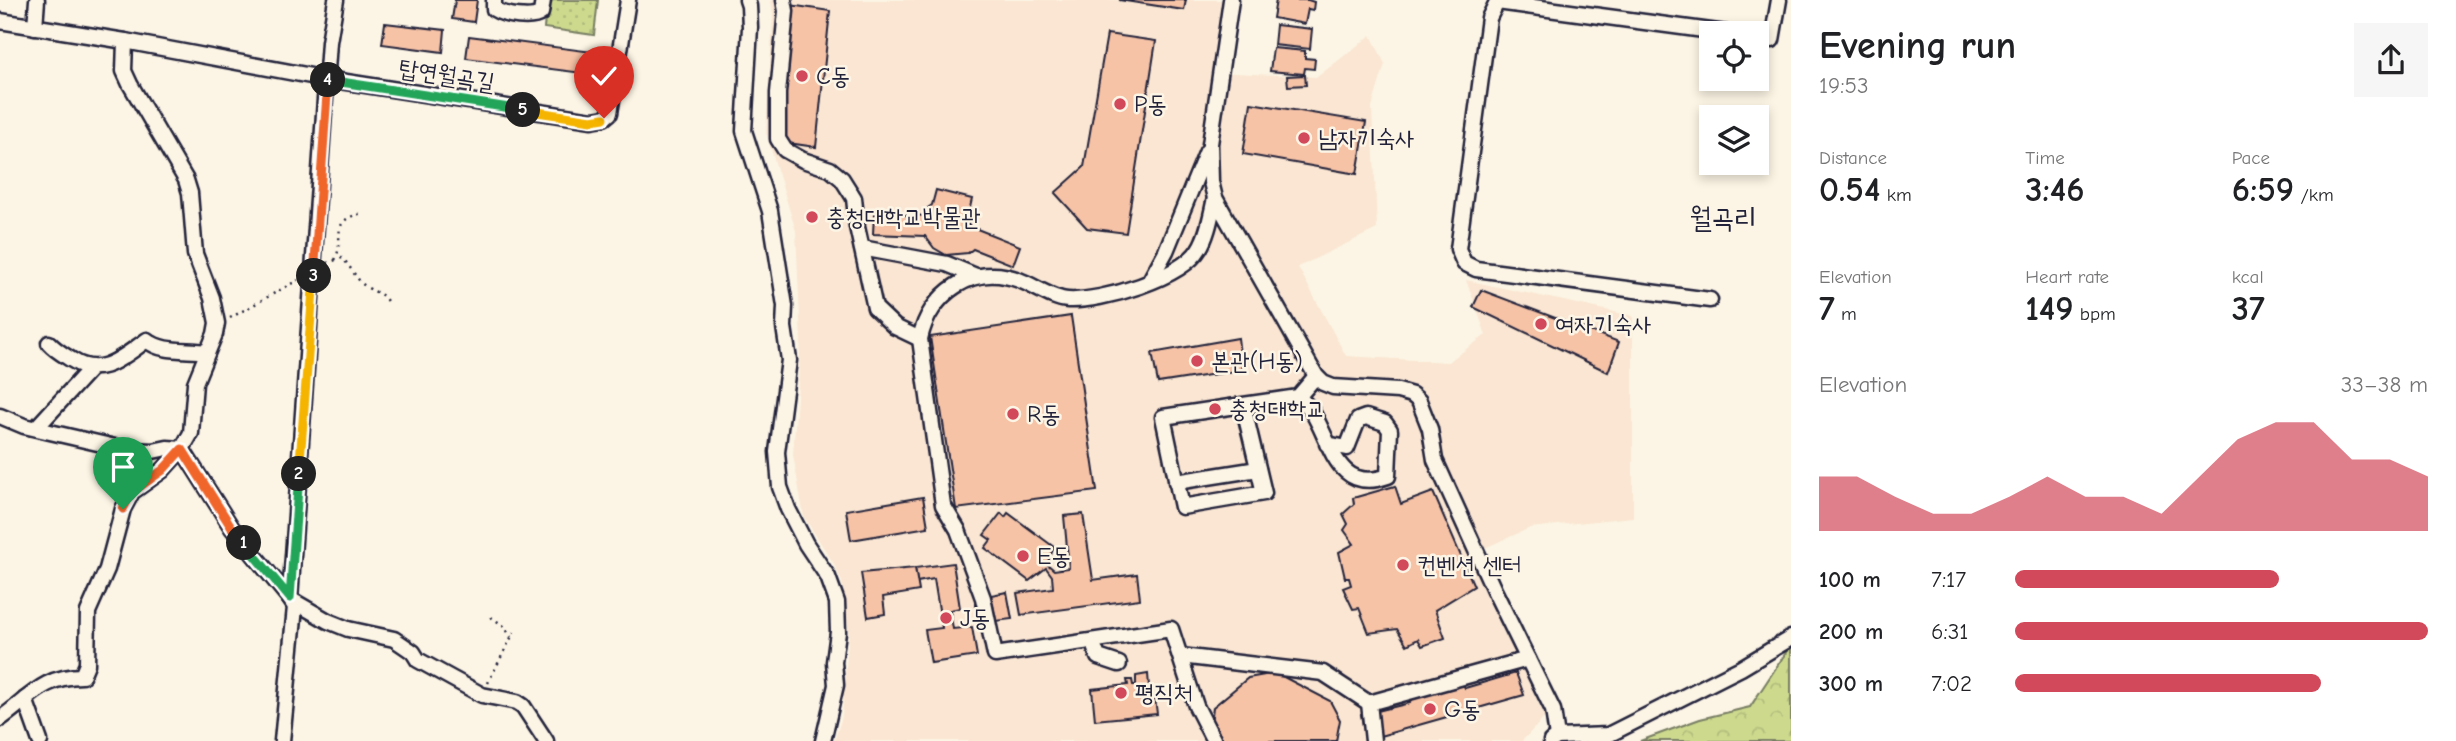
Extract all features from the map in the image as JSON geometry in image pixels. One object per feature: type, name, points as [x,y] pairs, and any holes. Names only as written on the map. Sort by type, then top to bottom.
[{"type":"street","points":[[36,27],[37,0]]},
{"type":"street","points":[[290,598],[329,42],[336,0]]},
{"type":"street","points":[[494,0],[494,9],[500,13],[535,17],[541,13],[543,0]]},
{"type":"street","name":"탑연월곡길","points":[[0,21],[125,41],[327,79],[592,120],[604,118],[610,113],[628,0]]},
{"type":"street","points":[[747,0],[750,27],[744,131],[770,211],[785,306],[784,327],[789,360],[777,452],[780,488],[806,544],[828,577],[837,602],[838,632],[834,662],[836,685],[823,741]]},
{"type":"street","points":[[784,0],[786,11],[778,93],[778,139],[785,150],[803,160],[830,169],[842,179],[854,198],[875,308],[895,327],[920,339]]},
{"type":"street","points":[[1231,0],[1210,144],[1211,182],[1215,198],[1315,376],[1333,387],[1398,391],[1412,395],[1419,401],[1430,429],[1435,460],[1553,710],[1554,739],[1608,735],[1741,668],[1791,638]]},
{"type":"street","points":[[1769,39],[1772,40],[1779,0]]},
{"type":"street","points":[[1699,29],[1498,1],[1489,18],[1458,249],[1464,263],[1476,269],[1710,300]]},
{"type":"street","points":[[0,719],[37,688],[52,680],[82,676],[87,664],[88,612],[107,569],[127,500],[132,492],[163,470],[182,449],[191,433],[195,383],[217,323],[208,285],[195,254],[186,180],[124,71],[125,41]]},
{"type":"street","points":[[1148,284],[1164,255],[1210,144]]},
{"type":"street","points":[[1214,741],[1196,706],[1171,629],[995,655],[983,598],[958,530],[943,505],[920,339],[923,323],[942,296],[960,282],[976,276],[988,274],[1016,278],[1068,300],[1129,291],[1148,284],[1190,261],[1199,250],[1215,198]]},
{"type":"street","points":[[862,248],[947,264],[976,276]]},
{"type":"street","points":[[1164,255],[1168,264],[1177,268]]},
{"type":"street","points":[[50,343],[84,368],[110,364],[147,340],[161,348],[205,352]]},
{"type":"street","points":[[36,428],[91,368]]},
{"type":"street","points":[[1243,405],[1264,494],[1182,508],[1163,417],[1243,405],[1298,397],[1315,376]]},
{"type":"street","points":[[1298,397],[1312,411],[1327,444],[1335,461],[1346,472],[1374,481],[1388,476],[1390,430],[1385,422],[1366,417],[1358,420],[1347,448],[1327,444]]},
{"type":"street","points":[[0,416],[15,424],[128,450],[182,449]]},
{"type":"street","points":[[182,449],[232,528],[295,607],[282,741]]},
{"type":"street","points":[[1177,482],[1258,469]]},
{"type":"street","points":[[290,598],[328,621],[348,629],[394,639],[418,660],[482,695],[517,702],[523,706],[546,741]]},
{"type":"street","points":[[1092,641],[1098,657],[1119,664]]},
{"type":"street","points":[[1181,656],[1323,673],[1369,703],[1528,659]]},
{"type":"street","points":[[25,699],[40,741]]},
{"type":"street","points":[[1369,703],[1373,741]]},
{"type":"path","points":[[335,260],[341,223],[363,213]]},
{"type":"path","points":[[491,617],[504,626],[510,637]]},
{"type":"path","points":[[482,695],[514,632]]},
{"type":"shaded area","name":"충청대학교","points":[[771,0],[1223,0],[1214,72],[1317,77],[1371,35],[1385,64],[1372,107],[1377,229],[1298,267],[1346,356],[1448,362],[1486,335],[1466,280],[1633,316],[1633,517],[1530,528],[1471,554],[1545,717],[1522,741],[834,741],[842,717],[849,632],[842,582],[834,564],[804,517],[793,455],[801,341],[796,231],[766,133],[773,14]]},
{"type":"green space","points":[[547,0],[598,0],[594,35],[544,28]]},
{"type":"green space","points":[[1791,645],[1791,741],[1640,741],[1700,719],[1750,707]]},
{"type":"building","points":[[455,0],[477,0],[474,22],[452,19]]},
{"type":"building","points":[[1119,0],[1186,0],[1184,10]]},
{"type":"building","points":[[1276,0],[1308,0],[1314,2],[1313,10],[1308,9],[1305,24],[1273,18]]},
{"type":"building","name":"C동","points":[[790,5],[830,11],[816,147],[774,141]]},
{"type":"building","points":[[385,23],[445,30],[443,52],[382,44]]},
{"type":"building","points":[[1276,25],[1312,29],[1310,49],[1274,45]]},
{"type":"building","name":"P동","points":[[1107,34],[1156,41],[1126,233],[1087,228],[1055,193],[1084,167]]},
{"type":"building","points":[[469,36],[593,52],[590,74],[466,58]]},
{"type":"building","points":[[1273,48],[1305,51],[1305,58],[1315,59],[1314,69],[1305,68],[1304,74],[1270,71]]},
{"type":"building","points":[[1305,75],[1306,85],[1288,86],[1287,76]]},
{"type":"building","name":"남자기숙사","points":[[1251,103],[1366,122],[1357,174],[1243,154]]},
{"type":"building","points":[[936,190],[972,199],[970,221],[967,225],[1020,246],[1013,265],[973,249],[968,253],[946,255],[934,248],[925,236],[873,234],[874,214],[930,216],[925,210],[932,205]]},
{"type":"building","name":"여자기숙사","points":[[1481,290],[1619,342],[1608,372],[1473,307]]},
{"type":"building","name":"R동","points":[[1071,316],[1097,491],[956,509],[930,337]]},
{"type":"building","name":"본관(H동)","points":[[1238,338],[1242,370],[1158,383],[1152,353]]},
{"type":"building","name":"컨벤션 센터","points":[[1395,486],[1401,504],[1433,492],[1474,586],[1435,610],[1445,638],[1422,646],[1418,639],[1407,645],[1397,629],[1369,633],[1359,608],[1353,609],[1343,588],[1351,585],[1349,578],[1345,578],[1339,552],[1354,544],[1344,530],[1348,524],[1343,514],[1354,504],[1353,498]]},
{"type":"building","points":[[923,497],[928,527],[851,540],[846,510]]},
{"type":"building","name":"E동","points":[[1001,513],[1005,517],[1008,513],[1054,547],[1047,564],[1054,570],[1069,568],[1064,516],[1083,514],[1093,580],[1137,574],[1140,599],[1021,615],[1017,593],[1053,588],[1052,576],[1046,568],[1029,581],[985,548],[991,540],[984,535]]},
{"type":"building","name":"J동","points":[[953,563],[960,608],[950,610],[953,629],[972,627],[977,656],[931,663],[925,630],[942,628],[934,579],[917,582],[915,568]]},
{"type":"building","points":[[915,568],[919,591],[883,597],[885,614],[868,617],[861,573]]},
{"type":"building","points":[[1007,592],[1012,619],[996,621],[991,595]]},
{"type":"building","points":[[1276,673],[1330,701],[1340,720],[1336,741],[1215,741],[1210,733],[1213,707],[1248,678]]},
{"type":"building","name":"G동","points":[[1516,673],[1524,695],[1366,740],[1361,715],[1410,703],[1409,697],[1462,682],[1465,688]]},
{"type":"building","name":"평직처","points":[[1148,674],[1150,699],[1155,698],[1157,714],[1095,720],[1092,689],[1128,685],[1127,680],[1132,680],[1133,685],[1136,685],[1136,676]]},
{"type":"place","name":"C동","points":[[802,76]]},
{"type":"place","name":"P동","points":[[1120,104]]},
{"type":"place","name":"남자기숙사","points":[[1304,138]]},
{"type":"place","name":"충청대학교박물관","points":[[812,217]]},
{"type":"place","name":"여자기숙사","points":[[1541,324]]},
{"type":"place","name":"본관(H동)","points":[[1197,361]]},
{"type":"place","name":"충청대학교","points":[[1215,409]]},
{"type":"place","name":"R동","points":[[1013,414]]},
{"type":"place","name":"E동","points":[[1023,556]]},
{"type":"place","name":"컨벤션 센터","points":[[1403,565]]},
{"type":"place","name":"J동","points":[[946,618]]},
{"type":"place","name":"평직처","points":[[1121,693]]},
{"type":"place","name":"G동","points":[[1430,709]]},
{"type":"district","name":"월곡리","points":[[1723,218]]},
{"type":"route","points":[[123,509],[132,492],[163,470],[182,449],[232,528],[290,598],[327,79],[592,120],[604,118]]}]
